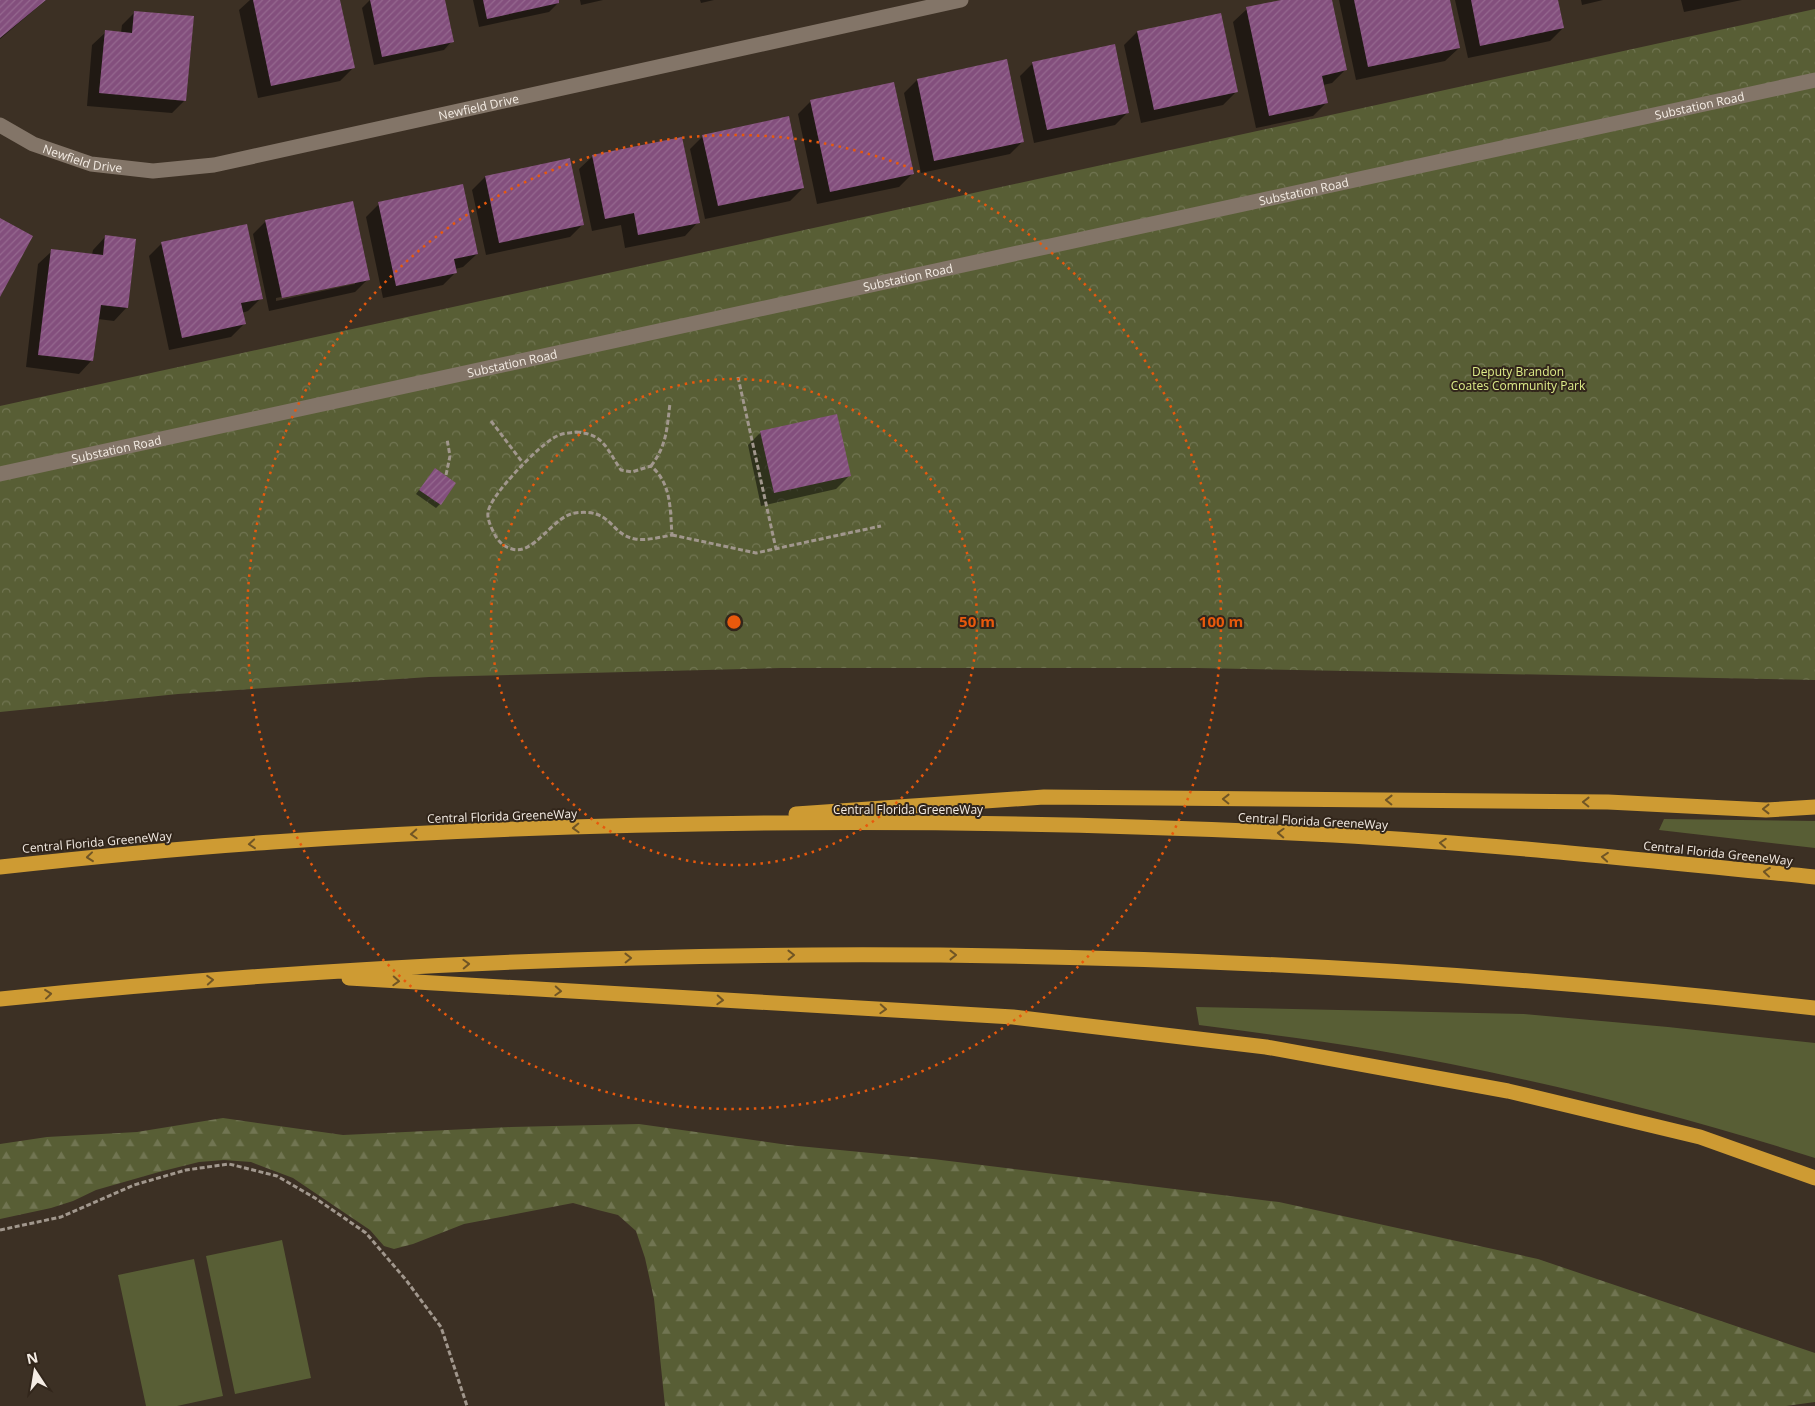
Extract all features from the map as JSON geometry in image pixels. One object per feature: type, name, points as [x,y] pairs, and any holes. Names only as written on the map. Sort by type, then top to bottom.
[{"type":"highway","points":[[625,826],[1044,797],[1608,802],[1766,810],[1815,807]]},
{"type":"highway","name":"Central Florida GreeneWay","points":[[0,867],[273,842],[449,832],[801,823],[983,824],[1336,836],[1510,848],[1815,877]]},
{"type":"highway","points":[[0,999],[278,974],[451,964],[802,955],[981,956],[1154,960],[1366,970],[1672,992],[1815,1008]]},
{"type":"highway","points":[[278,974],[1013,1017],[1266,1047],[1508,1091],[1700,1137],[1815,1178]]},
{"type":"street","name":"Newfield Drive","points":[[0,125],[33,144],[91,164],[153,171],[214,165],[894,7],[962,0]]},
{"type":"street","name":"Substation Road","points":[[0,474],[1815,80]]},
{"type":"path","points":[[738,377],[776,548]]},
{"type":"path","points":[[670,403],[667,432],[661,453],[651,466],[632,472],[620,470],[602,441],[591,433],[576,432],[558,436],[541,446],[523,463],[490,502],[487,514],[492,530],[499,542],[512,549],[522,549],[535,542],[558,520],[572,513],[587,512],[604,516],[624,536],[636,540],[672,535],[756,553],[881,526]]},
{"type":"path","points":[[491,420],[523,463]]},
{"type":"path","points":[[446,475],[450,456],[447,439]]},
{"type":"path","points":[[651,466],[659,472],[668,489],[672,535]]},
{"type":"path","points":[[0,1230],[61,1217],[134,1185],[186,1170],[228,1164],[277,1176],[315,1198],[366,1232],[406,1280],[441,1327],[467,1406]]},
{"type":"green space","name":"Deputy Brandon Coates Community Park","points":[[1815,9],[1815,680],[1197,668],[781,668],[429,677],[178,694],[0,712],[0,406]]},
{"type":"green space","points":[[1664,819],[1815,821],[1815,848],[1659,830]]},
{"type":"green space","points":[[1196,1007],[1524,1014],[1815,1043],[1815,1158],[1652,1110],[1542,1083],[1353,1046],[1199,1025]]},
{"type":"green space","points":[[223,1118],[343,1135],[511,1127],[639,1124],[788,1145],[933,1159],[1279,1202],[1538,1259],[1815,1353],[1815,1402],[1786,1406],[665,1406],[654,1299],[645,1258],[636,1231],[618,1215],[573,1203],[464,1224],[413,1244],[394,1249],[384,1246],[370,1230],[293,1178],[251,1162],[224,1160],[199,1162],[159,1172],[96,1190],[73,1201],[51,1208],[0,1219],[0,1144],[47,1137],[137,1132]]},
{"type":"green space","points":[[282,1240],[311,1378],[235,1394],[206,1256]]},
{"type":"green space","points":[[194,1259],[223,1396],[177,1406],[146,1406],[118,1275]]},
{"type":"building","points":[[0,0],[46,0],[0,38]]},
{"type":"building","points":[[253,0],[340,0],[355,68],[271,86]]},
{"type":"building","points":[[370,0],[445,0],[454,42],[382,57]]},
{"type":"building","points":[[483,0],[559,0],[559,3],[487,19]]},
{"type":"building","points":[[1281,0],[1332,0],[1347,70],[1322,76],[1328,103],[1269,116],[1246,7]]},
{"type":"building","points":[[1354,0],[1450,0],[1460,48],[1368,67]]},
{"type":"building","points":[[1471,0],[1558,0],[1564,28],[1480,46]]},
{"type":"building","points":[[134,11],[194,16],[186,101],[99,93],[105,30],[132,33]]},
{"type":"building","points":[[1221,13],[1238,92],[1154,110],[1137,31]]},
{"type":"building","points":[[1115,44],[1129,113],[1047,130],[1032,62]]},
{"type":"building","points":[[1007,59],[1024,142],[934,161],[917,79]]},
{"type":"building","points":[[894,82],[914,174],[830,192],[810,100]]},
{"type":"building","points":[[789,116],[804,188],[718,206],[702,135]]},
{"type":"building","points":[[682,137],[700,223],[638,235],[634,213],[605,219],[592,155]]},
{"type":"building","points":[[570,158],[584,225],[499,243],[485,176]]},
{"type":"building","points":[[463,184],[478,254],[454,259],[457,273],[396,286],[378,202]]},
{"type":"building","points":[[353,201],[370,280],[282,298],[265,220]]},
{"type":"building","points":[[0,218],[33,236],[0,297]]},
{"type":"building","points":[[247,224],[263,299],[241,303],[246,324],[182,338],[161,242]]},
{"type":"building","points":[[105,235],[136,239],[128,308],[101,305],[93,361],[38,355],[51,249],[103,255]]},
{"type":"building","points":[[837,414],[851,476],[774,493],[760,431]]},
{"type":"building","points":[[435,468],[456,483],[441,505],[419,490]]}]
